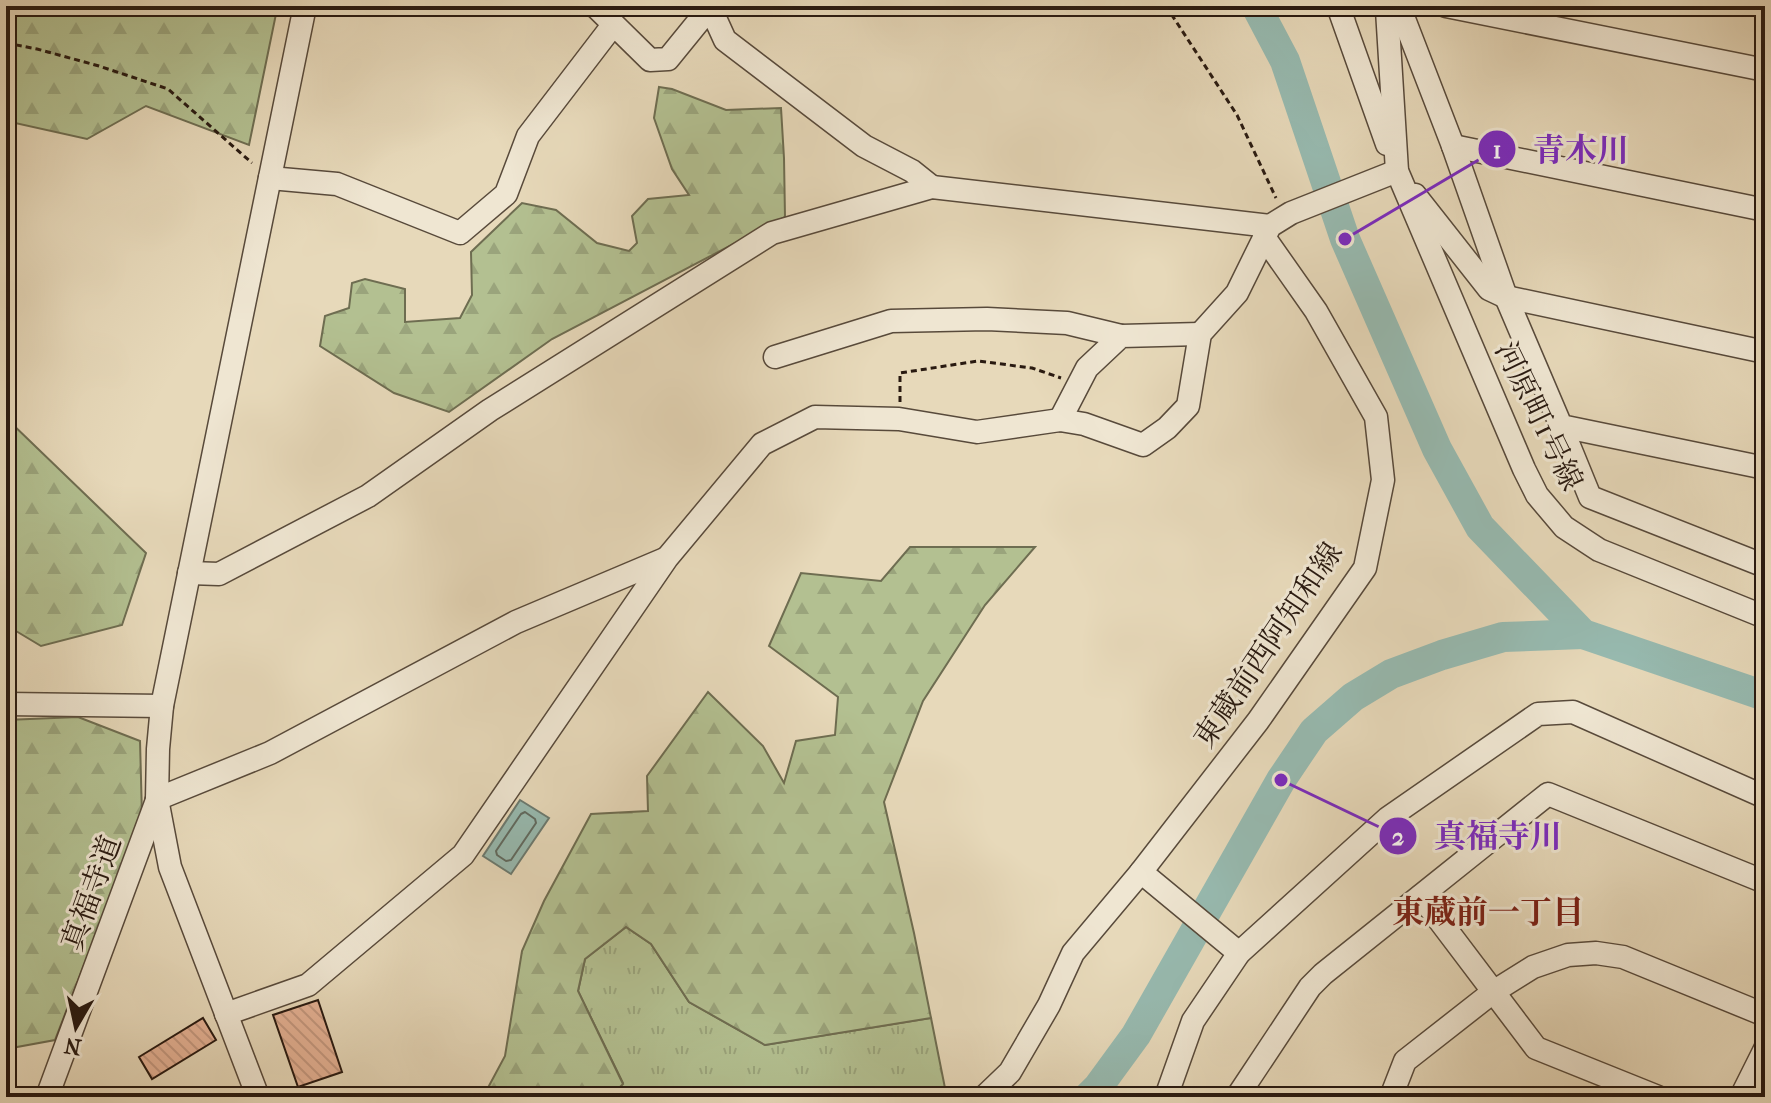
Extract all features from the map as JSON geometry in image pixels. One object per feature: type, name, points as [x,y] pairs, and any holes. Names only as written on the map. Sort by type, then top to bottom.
[{"type":"street","points":[[258,1097],[170,867],[157,799],[158,749],[162,706],[305,6]]},
{"type":"street","points":[[595,6],[650,60],[668,59],[703,16],[715,18],[725,40],[864,146],[912,171],[932,187]]},
{"type":"street","points":[[1338,6],[1397,171],[1489,289],[1506,297],[1765,352]]},
{"type":"street","points":[[1389,6],[1397,171]]},
{"type":"street","points":[[1399,6],[1506,297],[1590,497],[1765,566]]},
{"type":"street","points":[[1446,6],[1536,15],[1765,70]]},
{"type":"street","points":[[270,178],[337,184],[460,233],[506,194],[528,136],[613,25]]},
{"type":"street","points":[[1453,146],[1765,210]]},
{"type":"street","points":[[189,573],[219,574],[368,496],[490,410],[772,233],[932,187],[1278,223],[1397,171]]},
{"type":"street","name":"河原町1号線","points":[[1397,171],[1537,495],[1564,527],[1599,550],[1765,617]]},
{"type":"street","points":[[226,1014],[308,985],[463,855],[667,558],[762,444],[815,417],[899,419],[977,432],[1060,420],[1084,424],[1143,445],[1167,428],[1188,406],[1200,334],[1237,293],[1278,223]]},
{"type":"street","name":"東蔵前西阿知和線","points":[[984,1097],[1010,1072],[1049,1005],[1073,953],[1141,872],[1258,721],[1365,568],[1383,480],[1376,417],[1316,311],[1278,223]]},
{"type":"street","points":[[775,357],[891,321],[987,319],[1067,323],[1121,336],[1200,334]]},
{"type":"street","points":[[1060,420],[1087,368],[1121,336]]},
{"type":"street","points":[[1561,426],[1765,468]]},
{"type":"street","points":[[157,799],[270,753],[516,622],[667,558]]},
{"type":"street","points":[[6,704],[162,706]]},
{"type":"street","points":[[1166,1097],[1193,1021],[1239,953],[1388,818],[1538,714],[1573,712],[1765,797]]},
{"type":"street","points":[[1237,1097],[1310,987],[1323,974],[1548,794],[1765,882]]},
{"type":"street","name":"真福寺道","points":[[47,1097],[157,799]]},
{"type":"street","points":[[1141,872],[1239,953]]},
{"type":"street","points":[[1421,896],[1536,1048],[1646,1095]]},
{"type":"street","points":[[1391,1097],[1405,1061],[1493,992],[1533,967],[1568,955],[1596,953],[1634,960],[1765,1015]]},
{"type":"street","points":[[1741,1097],[1765,1049]]},
{"type":"path","points":[[1166,6],[1237,115],[1278,223]]},
{"type":"path","points":[[6,43],[99,66],[168,89],[270,178]]},
{"type":"path","points":[[899,419],[900,373],[978,361],[1032,368],[1079,384]]},
{"type":"green space","points":[[6,6],[271,6],[276,14],[249,145],[146,106],[87,139],[6,121]]},
{"type":"green space","points":[[659,87],[726,110],[781,108],[785,217],[552,339],[449,412],[394,393],[320,346],[325,316],[349,308],[352,283],[365,279],[405,289],[405,322],[460,318],[472,295],[471,252],[522,203],[556,210],[597,243],[629,251],[637,243],[632,216],[648,199],[689,195],[672,169],[654,118]]},
{"type":"green space","points":[[6,418],[146,553],[122,625],[41,646],[6,625]]},
{"type":"green space","points":[[910,547],[1035,547],[985,605],[923,701],[884,802],[931,1018],[765,1045],[689,1002],[651,944],[626,927],[585,959],[578,991],[623,1084],[610,1097],[483,1097],[505,1056],[522,951],[544,901],[591,814],[648,811],[647,776],[708,692],[763,746],[784,783],[796,741],[835,735],[838,697],[769,646],[801,573],[881,581]]},
{"type":"green space","points":[[78,717],[140,741],[142,816],[55,1040],[6,1049],[6,720]]},
{"type":"green space","points":[[626,927],[651,944],[689,1002],[765,1045],[931,1018],[945,1088],[931,1097],[610,1097],[623,1083],[578,991],[585,959]]},
{"type":"water","points":[[520,800],[549,818],[511,874],[483,856]]},
{"type":"building","points":[[318,1000],[342,1072],[298,1087],[273,1015]]},
{"type":"building","points":[[203,1018],[216,1040],[152,1079],[139,1057]]},
{"type":"waterway","points":[[1256,6],[1285,61],[1345,239],[1437,449],[1480,527],[1583,634],[1765,696]]},
{"type":"waterway","points":[[1088,1097],[1136,1035],[1281,780],[1314,731],[1353,697],[1391,674],[1442,655],[1503,637],[1583,634]]},
{"type":"place","name":"青木川","points":[[1345,239]]},
{"type":"place","name":"真福寺川","points":[[1281,780]]},
{"type":"district","name":"東蔵前一丁目","points":[[1488,912]]}]
